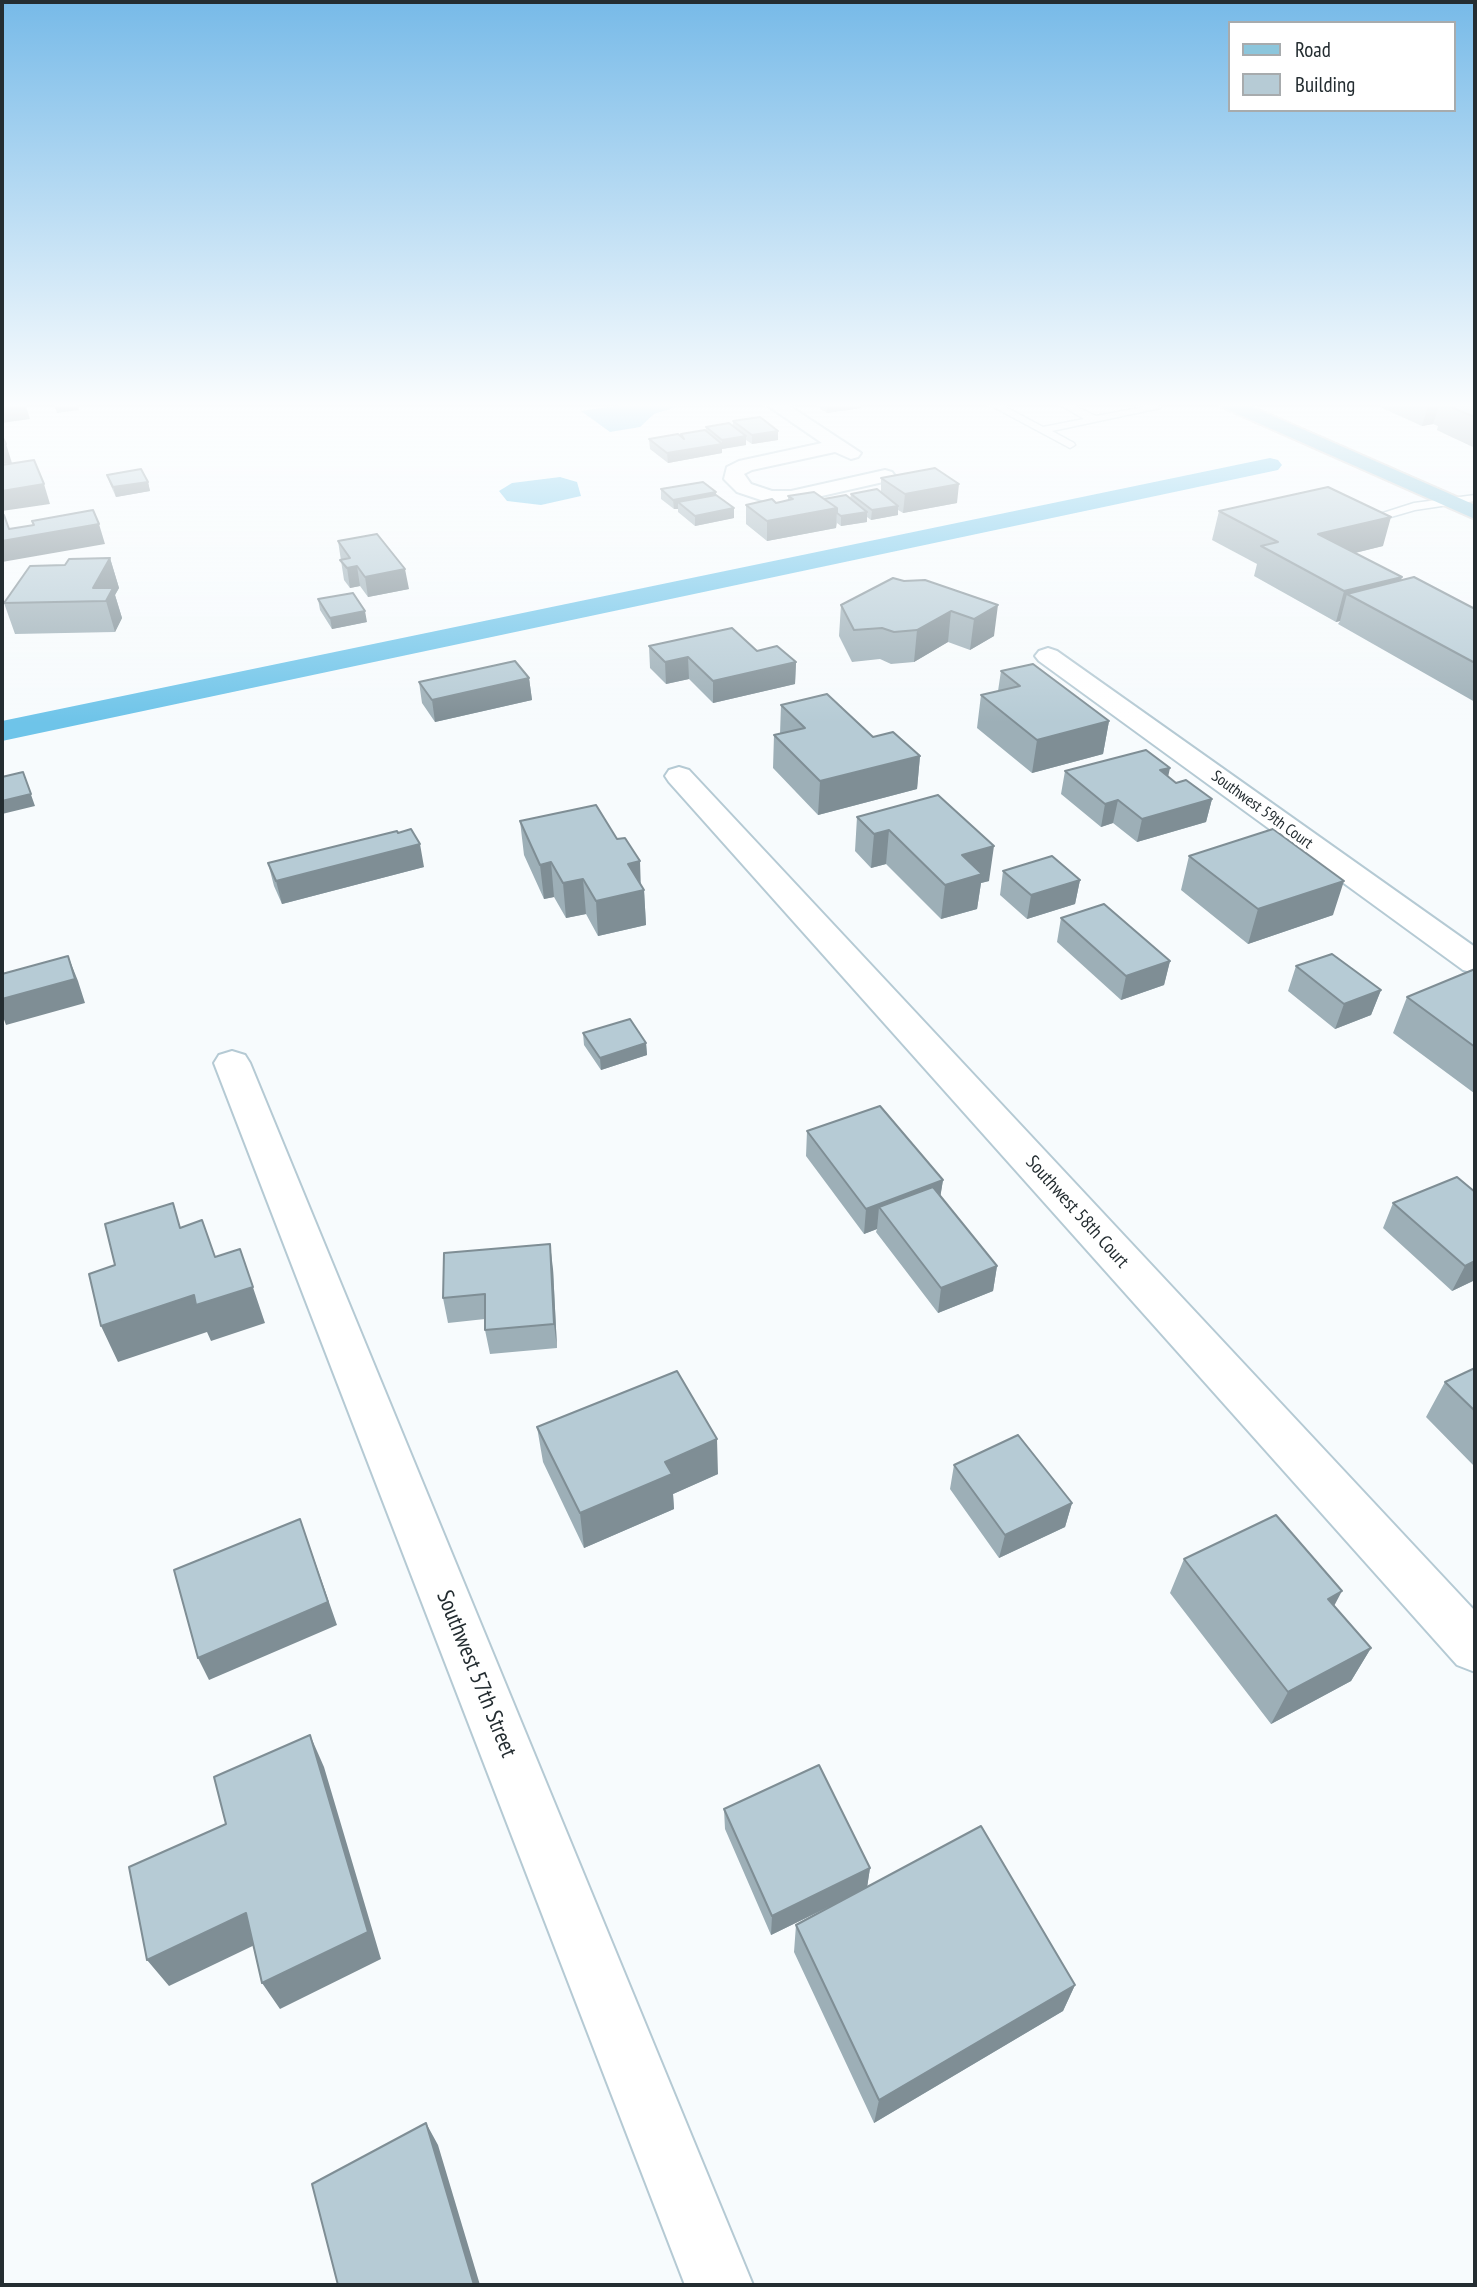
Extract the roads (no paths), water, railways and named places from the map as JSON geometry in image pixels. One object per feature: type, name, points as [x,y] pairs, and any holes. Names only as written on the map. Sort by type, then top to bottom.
[{"type":"street","name":"Southwest 59th Court","points":[[1048,656],[1475,962]]},
{"type":"street","name":"Southwest 58th Court","points":[[679,776],[1475,1648]]},
{"type":"street","name":"Southwest 57th Street","points":[[232,1063],[719,2285]]},
{"type":"lane","points":[[1370,519],[1404,510]]},
{"type":"lane","points":[[1391,527],[1434,516],[1443,510]]},
{"type":"waterway","points":[[2,731],[1057,510]]}]
